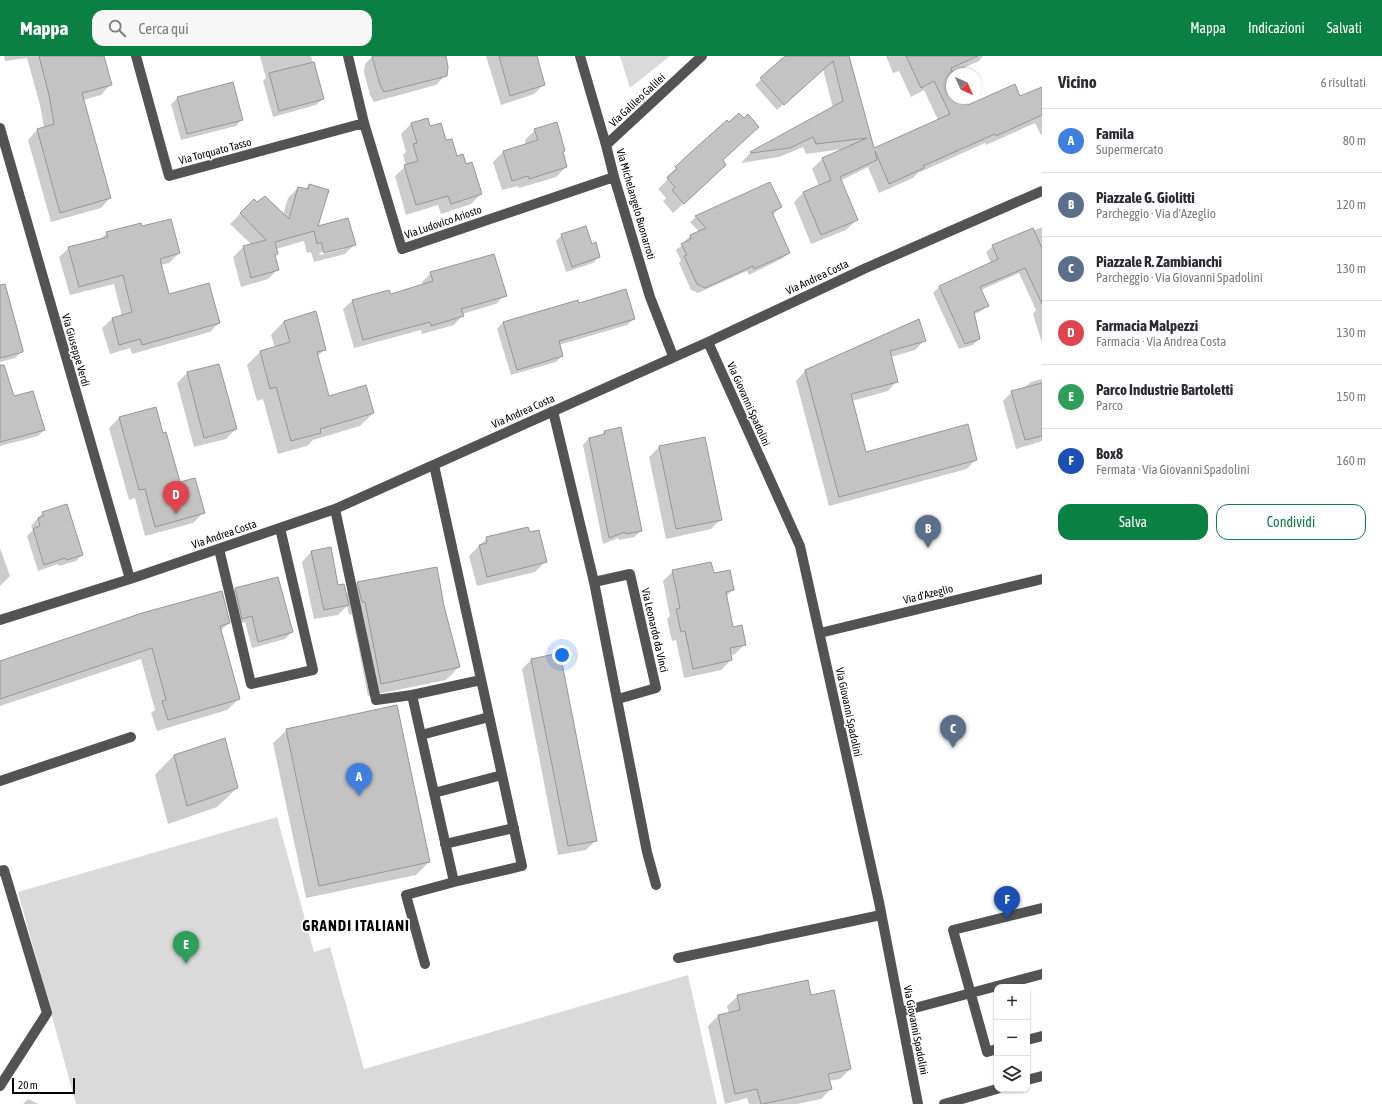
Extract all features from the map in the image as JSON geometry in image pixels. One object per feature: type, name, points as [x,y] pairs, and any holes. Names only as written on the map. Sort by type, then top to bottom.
[{"type":"street","name":"Via Torquato Tasso","points":[[136,56],[169,176],[364,123]]},
{"type":"street","name":"Via Ludovico Ariosto","points":[[348,56],[364,123],[402,248],[614,178]]},
{"type":"street","name":"Via Michelangelo Buonarroti","points":[[580,56],[614,178],[650,297],[672,356]]},
{"type":"street","name":"Via Galileo Galilei","points":[[606,145],[702,56]]},
{"type":"street","name":"Via Giuseppe Verdi","points":[[0,128],[130,579]]},
{"type":"street","name":"Via Andrea Costa","points":[[0,620],[130,579],[335,509],[672,356],[708,342],[866,268],[1042,191]]},
{"type":"street","name":"Via Giovanni Spadolini","points":[[708,342],[800,546],[881,915],[918,1104]]},
{"type":"street","points":[[553,411],[594,582],[647,852],[656,885]]},
{"type":"street","points":[[425,964],[406,895],[522,866],[434,465]]},
{"type":"street","points":[[335,509],[376,700],[481,680]]},
{"type":"street","points":[[219,549],[251,684],[313,670],[280,528]]},
{"type":"street","name":"Via Leonardo da Vinci","points":[[594,582],[630,574],[656,688],[618,699]]},
{"type":"street","name":"Via d'Azeglio","points":[[820,633],[1042,579]]},
{"type":"street","points":[[412,694],[454,882]]},
{"type":"street","points":[[421,735],[489,717]]},
{"type":"street","points":[[0,781],[131,737]]},
{"type":"street","points":[[434,793],[502,775]]},
{"type":"street","points":[[445,844],[514,828]]},
{"type":"street","points":[[0,871],[4,870],[47,1013],[0,1086]]},
{"type":"street","points":[[994,1050],[987,1052],[953,930],[1042,908]]},
{"type":"street","points":[[678,958],[881,915]]},
{"type":"street","points":[[900,1012],[1042,974]]},
{"type":"street","points":[[1030,1039],[1042,1036]]},
{"type":"street","points":[[1030,1079],[1042,1076]]},
{"type":"street","points":[[944,1104],[994,1090]]},
{"type":"shaded area","points":[[620,56],[670,56],[630,88]]},
{"type":"shaded area","points":[[277,817],[314,952],[330,947],[364,1069],[688,975],[717,1104],[76,1104],[18,892]]},
{"type":"building","points":[[39,56],[104,56],[112,85],[82,93],[111,198],[60,213],[37,129],[54,124],[49,95]]},
{"type":"building","points":[[372,56],[446,56],[448,67],[447,76],[384,92],[380,85]]},
{"type":"building","points":[[499,56],[537,56],[545,85],[510,96]]},
{"type":"building","points":[[785,56],[849,56],[874,148],[950,114],[934,81],[921,88],[906,56],[978,56],[951,68],[946,68],[946,104],[982,104],[982,99],[1015,84],[1020,96],[1042,87],[1042,115],[923,166],[924,168],[889,184],[875,151],[877,160],[840,177],[858,220],[821,235],[803,192],[831,180],[822,158],[867,138],[816,144],[813,137],[790,148],[751,153],[750,152],[843,101],[833,61],[784,105],[760,78]]},
{"type":"building","points":[[314,62],[324,99],[279,111],[269,73]]},
{"type":"building","points":[[233,82],[243,120],[187,134],[177,97]]},
{"type":"building","points":[[739,113],[744,118],[748,114],[759,127],[723,160],[726,165],[684,204],[672,190],[675,187],[667,178],[677,169],[675,167],[690,153],[727,120],[729,122]]},
{"type":"building","points":[[428,118],[430,126],[441,123],[446,140],[452,139],[457,156],[463,154],[466,164],[472,162],[482,194],[451,204],[448,196],[416,205],[404,165],[418,161],[413,144],[417,143],[411,123]]},
{"type":"building","points":[[557,122],[565,151],[563,152],[567,167],[529,179],[528,176],[512,181],[503,151],[538,140],[534,129]]},
{"type":"building","points":[[770,182],[782,207],[772,212],[790,253],[754,269],[753,266],[705,288],[697,284],[684,256],[687,255],[681,244],[691,239],[690,235],[706,228],[695,216]]},
{"type":"building","points":[[309,184],[329,190],[318,226],[348,218],[356,245],[324,253],[321,242],[317,244],[314,231],[275,242],[278,254],[275,255],[279,270],[251,278],[243,246],[266,240],[240,213],[254,199],[257,202],[265,196],[289,219],[298,187],[308,189]]},
{"type":"building","points":[[171,219],[180,253],[160,259],[169,294],[209,283],[220,323],[142,345],[140,339],[119,345],[112,318],[132,312],[123,275],[79,287],[68,247],[108,237],[106,232],[141,223],[142,226]]},
{"type":"building","points":[[586,226],[592,244],[596,242],[600,257],[572,267],[561,234]]},
{"type":"building","points":[[1033,228],[1042,248],[1042,304],[1025,268],[980,287],[989,306],[974,312],[980,339],[965,344],[939,286],[998,259],[992,245]]},
{"type":"building","points":[[494,254],[507,296],[461,309],[464,316],[431,326],[430,322],[363,340],[352,300],[389,290],[391,294],[433,281],[430,272]]},
{"type":"building","points":[[5,284],[23,352],[0,358],[0,285]]},
{"type":"building","points":[[626,289],[635,319],[559,341],[563,356],[517,370],[503,322],[578,300],[579,303]]},
{"type":"building","points":[[316,311],[326,350],[317,352],[329,396],[366,385],[374,413],[320,429],[321,433],[291,441],[276,387],[270,389],[260,351],[290,342],[284,321]]},
{"type":"building","points":[[919,319],[926,341],[890,351],[898,382],[851,394],[866,452],[968,424],[977,460],[839,497],[805,370]]},
{"type":"building","points":[[219,364],[237,429],[204,438],[187,372]]},
{"type":"building","points":[[0,365],[4,365],[14,396],[33,391],[45,430],[0,442]]},
{"type":"building","points":[[1042,383],[1042,436],[1025,440],[1011,391]]},
{"type":"building","points":[[156,407],[163,433],[166,432],[180,482],[195,478],[205,513],[155,527],[145,489],[139,490],[119,417]]},
{"type":"building","points":[[621,427],[642,531],[626,534],[625,532],[609,538],[589,438],[605,434],[604,431]]},
{"type":"building","points":[[705,437],[722,520],[676,529],[659,446]]},
{"type":"building","points":[[67,504],[83,555],[66,560],[65,558],[44,565],[33,529],[40,526],[38,518],[44,516],[42,512]]},
{"type":"building","points":[[528,527],[530,532],[539,530],[547,562],[487,577],[479,545],[487,543],[486,537]]},
{"type":"building","points":[[331,547],[338,585],[344,584],[349,605],[324,610],[311,551]]},
{"type":"building","points":[[711,562],[714,573],[730,570],[734,590],[726,592],[733,627],[742,625],[746,645],[730,648],[732,660],[693,669],[685,631],[681,632],[676,609],[680,608],[672,570]]},
{"type":"building","points":[[437,567],[444,606],[460,667],[381,684],[365,602],[362,602],[357,582]]},
{"type":"building","points":[[278,577],[293,632],[258,642],[252,616],[242,619],[235,588]]},
{"type":"building","points":[[222,591],[230,623],[220,626],[240,699],[168,720],[162,701],[166,700],[152,648],[0,699],[0,661],[142,613]]},
{"type":"building","points":[[560,653],[597,841],[568,846],[531,659]]},
{"type":"building","points":[[397,705],[430,862],[319,886],[286,729]]},
{"type":"building","points":[[225,738],[238,788],[187,806],[174,755]]},
{"type":"building","points":[[808,980],[811,995],[834,990],[851,1069],[828,1074],[832,1089],[763,1104],[761,1104],[757,1089],[735,1094],[718,1015],[740,1010],[737,995]]},
{"type":"place","name":"Farmacia Malpezzi","points":[[176,514]]},
{"type":"place","name":"Piazzale G. Giolitti","points":[[928,548]]},
{"type":"place","name":"Piazzale R. Zambianchi","points":[[953,748]]},
{"type":"place","name":"Famila","points":[[359,796]]},
{"type":"place","name":"Box8","points":[[1007,919]]},
{"type":"place","name":"Parco Industrie Bartoletti","points":[[186,964]]},
{"type":"district","name":"GRANDI ITALIANI","points":[[356,926]]}]
